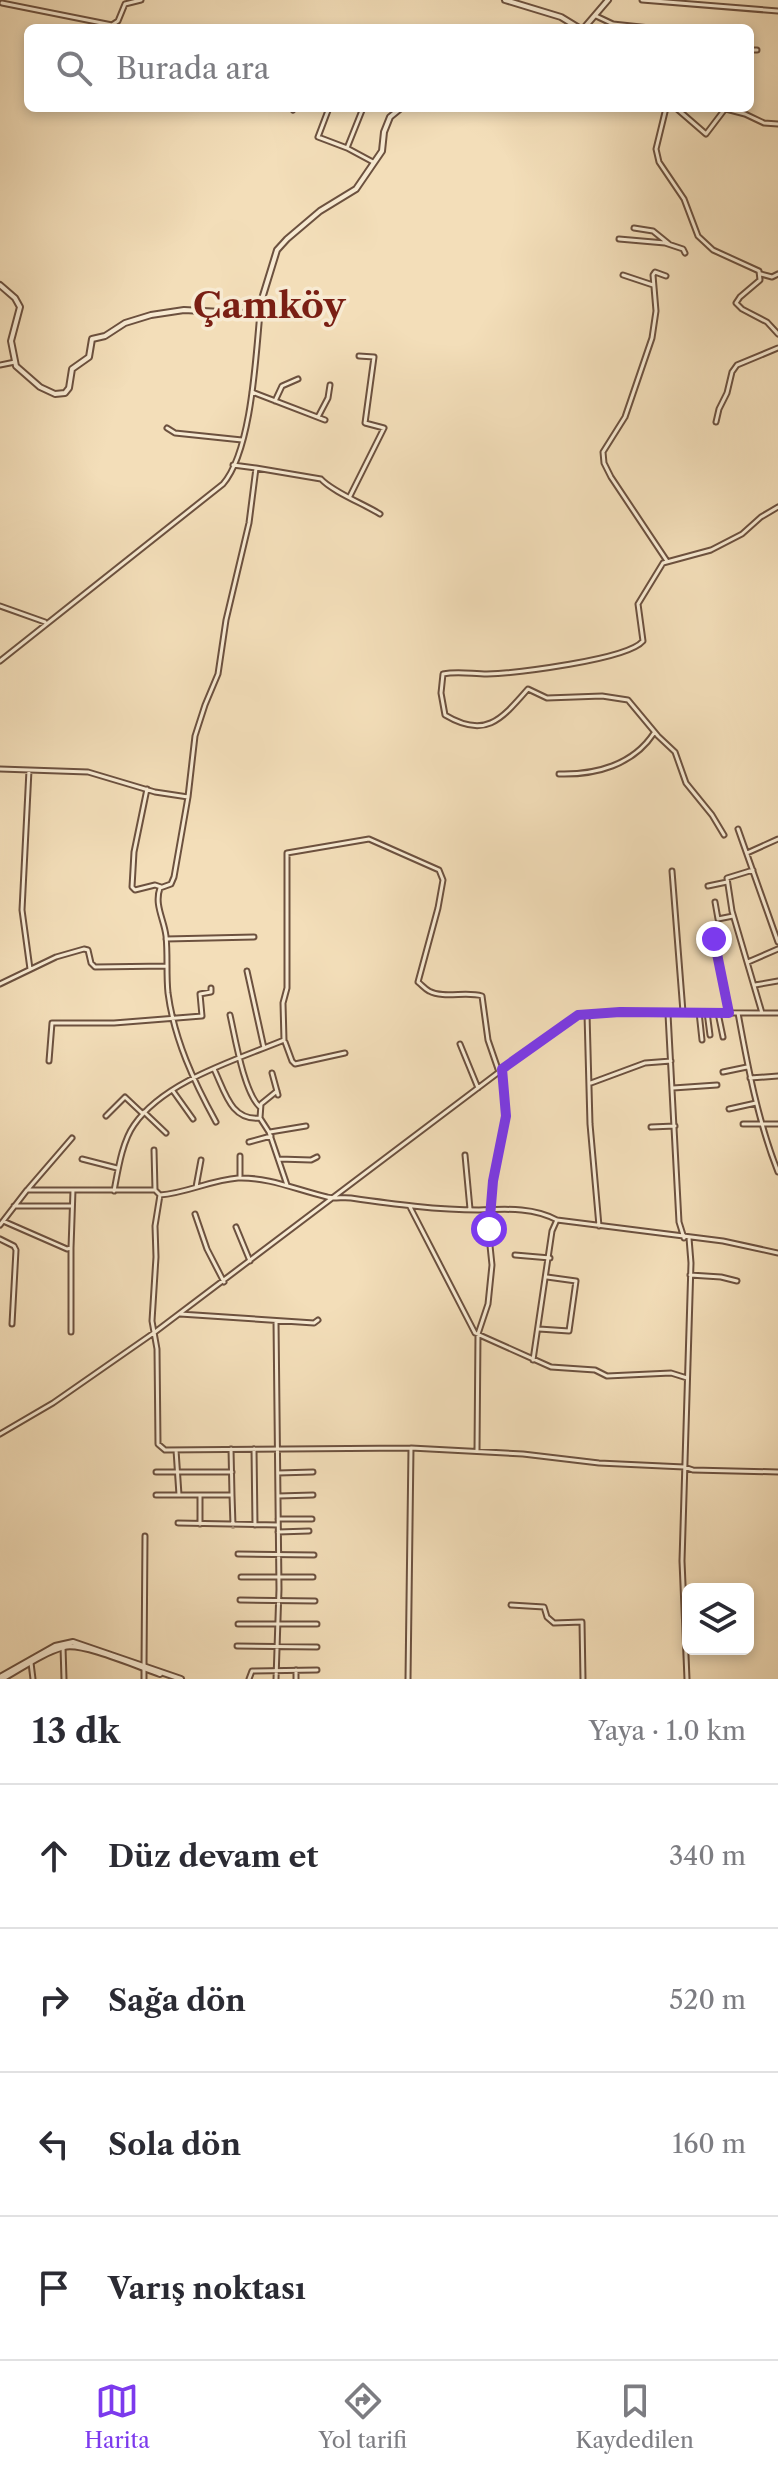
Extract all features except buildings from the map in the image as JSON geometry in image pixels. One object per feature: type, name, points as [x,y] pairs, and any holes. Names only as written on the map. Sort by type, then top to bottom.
[{"type":"street","points":[[114,24],[119,20],[124,5],[141,0]]},
{"type":"street","points":[[505,0],[574,24]]},
{"type":"street","points":[[587,24],[608,0]]},
{"type":"street","points":[[642,0],[778,11]]},
{"type":"street","points":[[2,3],[108,24]]},
{"type":"street","points":[[596,16],[613,24]]},
{"type":"street","points":[[327,112],[318,137],[373,162]]},
{"type":"street","points":[[347,148],[361,112]]},
{"type":"street","points":[[0,661],[229,477],[242,440],[252,392],[261,302],[277,250],[320,211],[356,189],[382,151],[384,132],[390,117],[396,112]]},
{"type":"street","points":[[665,112],[656,149],[659,162],[684,199],[698,236],[713,250],[761,274],[772,277],[778,274]]},
{"type":"street","points":[[680,112],[705,134],[722,112]]},
{"type":"street","points":[[737,112],[764,123],[778,124]]},
{"type":"street","points":[[634,228],[655,231],[670,244]]},
{"type":"street","points":[[619,239],[670,244],[683,249],[685,253]]},
{"type":"street","points":[[666,276],[654,273],[656,311],[652,338],[625,417],[603,452],[604,463],[611,477],[667,561]]},
{"type":"street","points":[[761,274],[760,280],[736,303],[767,322],[778,334]]},
{"type":"street","points":[[623,275],[653,285]]},
{"type":"street","points":[[0,285],[20,307],[11,341],[16,366],[40,387],[60,395],[69,388],[72,369],[89,357],[90,342],[125,323],[165,312],[222,312],[261,302]]},
{"type":"street","points":[[716,422],[737,365],[778,348]]},
{"type":"street","points":[[350,496],[384,428],[365,423],[374,357],[359,356]]},
{"type":"street","points":[[0,365],[15,362]]},
{"type":"street","points":[[275,401],[282,386],[298,379]]},
{"type":"street","points":[[318,417],[328,398],[330,385]]},
{"type":"street","points":[[252,392],[325,420]]},
{"type":"street","points":[[167,428],[175,433],[242,440]]},
{"type":"street","points":[[233,465],[321,479],[328,487],[380,514]]},
{"type":"street","points":[[147,789],[134,852],[132,887],[135,890],[171,884],[174,877],[195,736],[218,674],[226,620],[249,523],[256,468]]},
{"type":"street","points":[[724,835],[686,783],[675,752],[628,700],[602,696],[547,698],[528,689],[511,709],[485,727],[457,722],[445,715],[441,693],[443,674],[488,674],[590,661],[637,648],[643,641],[638,604],[656,573],[667,561],[711,550],[742,534],[778,507]]},
{"type":"street","points":[[0,606],[47,623]]},
{"type":"street","points":[[559,774],[587,774],[616,764],[644,748],[655,732]]},
{"type":"street","points":[[0,769],[88,772],[188,797]]},
{"type":"street","points":[[29,770],[22,910],[30,969]]},
{"type":"street","points":[[738,829],[778,942]]},
{"type":"street","points":[[345,1053],[295,1064],[284,1040],[287,853],[369,839],[439,870],[443,880],[438,908],[418,982],[429,992],[482,996],[488,1040],[500,1070],[506,1116],[490,1209],[491,1275],[486,1313],[478,1334],[477,1452]]},
{"type":"street","points":[[747,853],[778,839]]},
{"type":"street","points":[[753,870],[727,878],[727,882],[733,916],[762,1013]]},
{"type":"street","points":[[672,871],[683,1012]]},
{"type":"street","points":[[708,886],[727,882]]},
{"type":"street","points":[[161,887],[158,907],[166,939],[168,993],[192,1078],[216,1122]]},
{"type":"street","points":[[715,902],[718,919],[733,916]]},
{"type":"street","points":[[166,939],[254,937]]},
{"type":"street","points":[[714,939],[729,1013]]},
{"type":"street","points":[[0,984],[56,957],[85,949],[95,967],[167,966]]},
{"type":"street","points":[[748,962],[778,949]]},
{"type":"street","points":[[247,971],[264,1048]]},
{"type":"street","points":[[755,985],[778,981]]},
{"type":"street","points":[[49,1061],[52,1023],[114,1023],[202,1016],[200,994],[211,992],[211,988]]},
{"type":"street","points":[[699,1012],[702,1040]]},
{"type":"street","points":[[707,1012],[710,1035]]},
{"type":"street","points":[[668,1013],[679,1222],[687,1238],[690,1275],[682,1592],[687,1679]]},
{"type":"street","points":[[718,1013],[723,1037]]},
{"type":"street","points":[[738,1013],[756,1103],[778,1172]]},
{"type":"street","points":[[0,1434],[53,1403],[224,1282],[568,1020],[587,1014],[778,1013]]},
{"type":"street","points":[[587,1014],[599,1226]]},
{"type":"street","points":[[230,1015],[239,1059],[253,1099],[260,1107],[260,1118],[270,1134],[287,1185]]},
{"type":"street","points":[[114,1191],[132,1127],[150,1106],[192,1078],[284,1040]]},
{"type":"street","points":[[460,1044],[478,1088]]},
{"type":"street","points":[[589,1083],[645,1063],[671,1061]]},
{"type":"street","points":[[723,1072],[748,1067]]},
{"type":"street","points":[[214,1069],[236,1112],[249,1119],[260,1118]]},
{"type":"street","points":[[260,1107],[278,1093],[272,1073]]},
{"type":"street","points":[[750,1078],[778,1076]]},
{"type":"street","points":[[673,1088],[717,1085]]},
{"type":"street","points":[[173,1091],[193,1119]]},
{"type":"street","points":[[106,1116],[125,1097],[166,1133]]},
{"type":"street","points":[[729,1109],[756,1103]]},
{"type":"street","points":[[743,1124],[778,1124]]},
{"type":"street","points":[[249,1142],[306,1126]]},
{"type":"street","points":[[651,1127],[676,1126]]},
{"type":"street","points":[[71,1248],[2,1223],[72,1138]]},
{"type":"street","points":[[769,1150],[778,1148]]},
{"type":"street","points":[[154,1150],[155,1190],[160,1195],[220,1180],[275,1181],[334,1197],[410,1206],[508,1209],[546,1214],[557,1220],[723,1241],[778,1253]]},
{"type":"street","points":[[465,1155],[470,1209]]},
{"type":"street","points":[[240,1156],[240,1178]]},
{"type":"street","points":[[279,1159],[311,1160],[317,1157]]},
{"type":"street","points":[[82,1159],[119,1169]]},
{"type":"street","points":[[196,1187],[201,1160]]},
{"type":"street","points":[[27,1190],[155,1190]]},
{"type":"street","points":[[71,1332],[73,1190]]},
{"type":"street","points":[[160,1195],[155,1226],[152,1321],[155,1332],[158,1444],[165,1450],[411,1448],[523,1454],[693,1470],[778,1472]]},
{"type":"street","points":[[14,1206],[72,1206]]},
{"type":"street","points":[[410,1206],[475,1333],[551,1367],[595,1370],[607,1376],[671,1373],[687,1378]]},
{"type":"street","points":[[195,1214],[207,1249],[224,1282]]},
{"type":"street","points":[[533,1360],[552,1231],[557,1220]]},
{"type":"street","points":[[236,1227],[250,1261]]},
{"type":"street","points":[[0,1239],[16,1250],[12,1324]]},
{"type":"street","points":[[515,1255],[550,1258]]},
{"type":"street","points":[[690,1275],[737,1281]]},
{"type":"street","points":[[539,1329],[569,1331],[576,1281],[547,1277]]},
{"type":"street","points":[[180,1314],[314,1323],[318,1320]]},
{"type":"street","points":[[276,1321],[279,1577],[276,1679]]},
{"type":"street","points":[[408,1679],[411,1448]]},
{"type":"street","points":[[231,1449],[233,1525]]},
{"type":"street","points":[[254,1449],[255,1525]]},
{"type":"street","points":[[176,1450],[179,1495]]},
{"type":"street","points":[[156,1472],[232,1472]]},
{"type":"street","points":[[278,1473],[313,1472]]},
{"type":"street","points":[[156,1495],[232,1495]]},
{"type":"street","points":[[200,1495],[200,1524]]},
{"type":"street","points":[[278,1496],[313,1495]]},
{"type":"street","points":[[278,1519],[312,1519]]},
{"type":"street","points":[[178,1523],[278,1525]]},
{"type":"street","points":[[278,1532],[309,1531]]},
{"type":"street","points":[[144,1679],[145,1536]]},
{"type":"street","points":[[238,1554],[314,1555]]},
{"type":"street","points":[[241,1577],[313,1577]]},
{"type":"street","points":[[240,1600],[315,1601]]},
{"type":"street","points":[[511,1605],[544,1607],[547,1617],[554,1623],[582,1622],[583,1679]]},
{"type":"street","points":[[238,1624],[317,1624]]},
{"type":"street","points":[[1,1678],[67,1642],[173,1679]]},
{"type":"street","points":[[237,1646],[317,1647]]},
{"type":"street","points":[[30,1661],[63,1647],[92,1649]]},
{"type":"street","points":[[63,1647],[64,1679]]},
{"type":"street","points":[[30,1661],[33,1679]]},
{"type":"street","points":[[144,1668],[181,1679]]},
{"type":"street","points":[[296,1670],[296,1679]]},
{"type":"street","points":[[249,1679],[252,1671],[317,1670]]},
{"type":"district","name":"Çamköy","points":[[269,305]]},
{"type":"route","points":[[489,1229],[493,1181],[506,1116],[502,1069],[578,1015],[620,1012],[729,1013],[714,939]]}]
